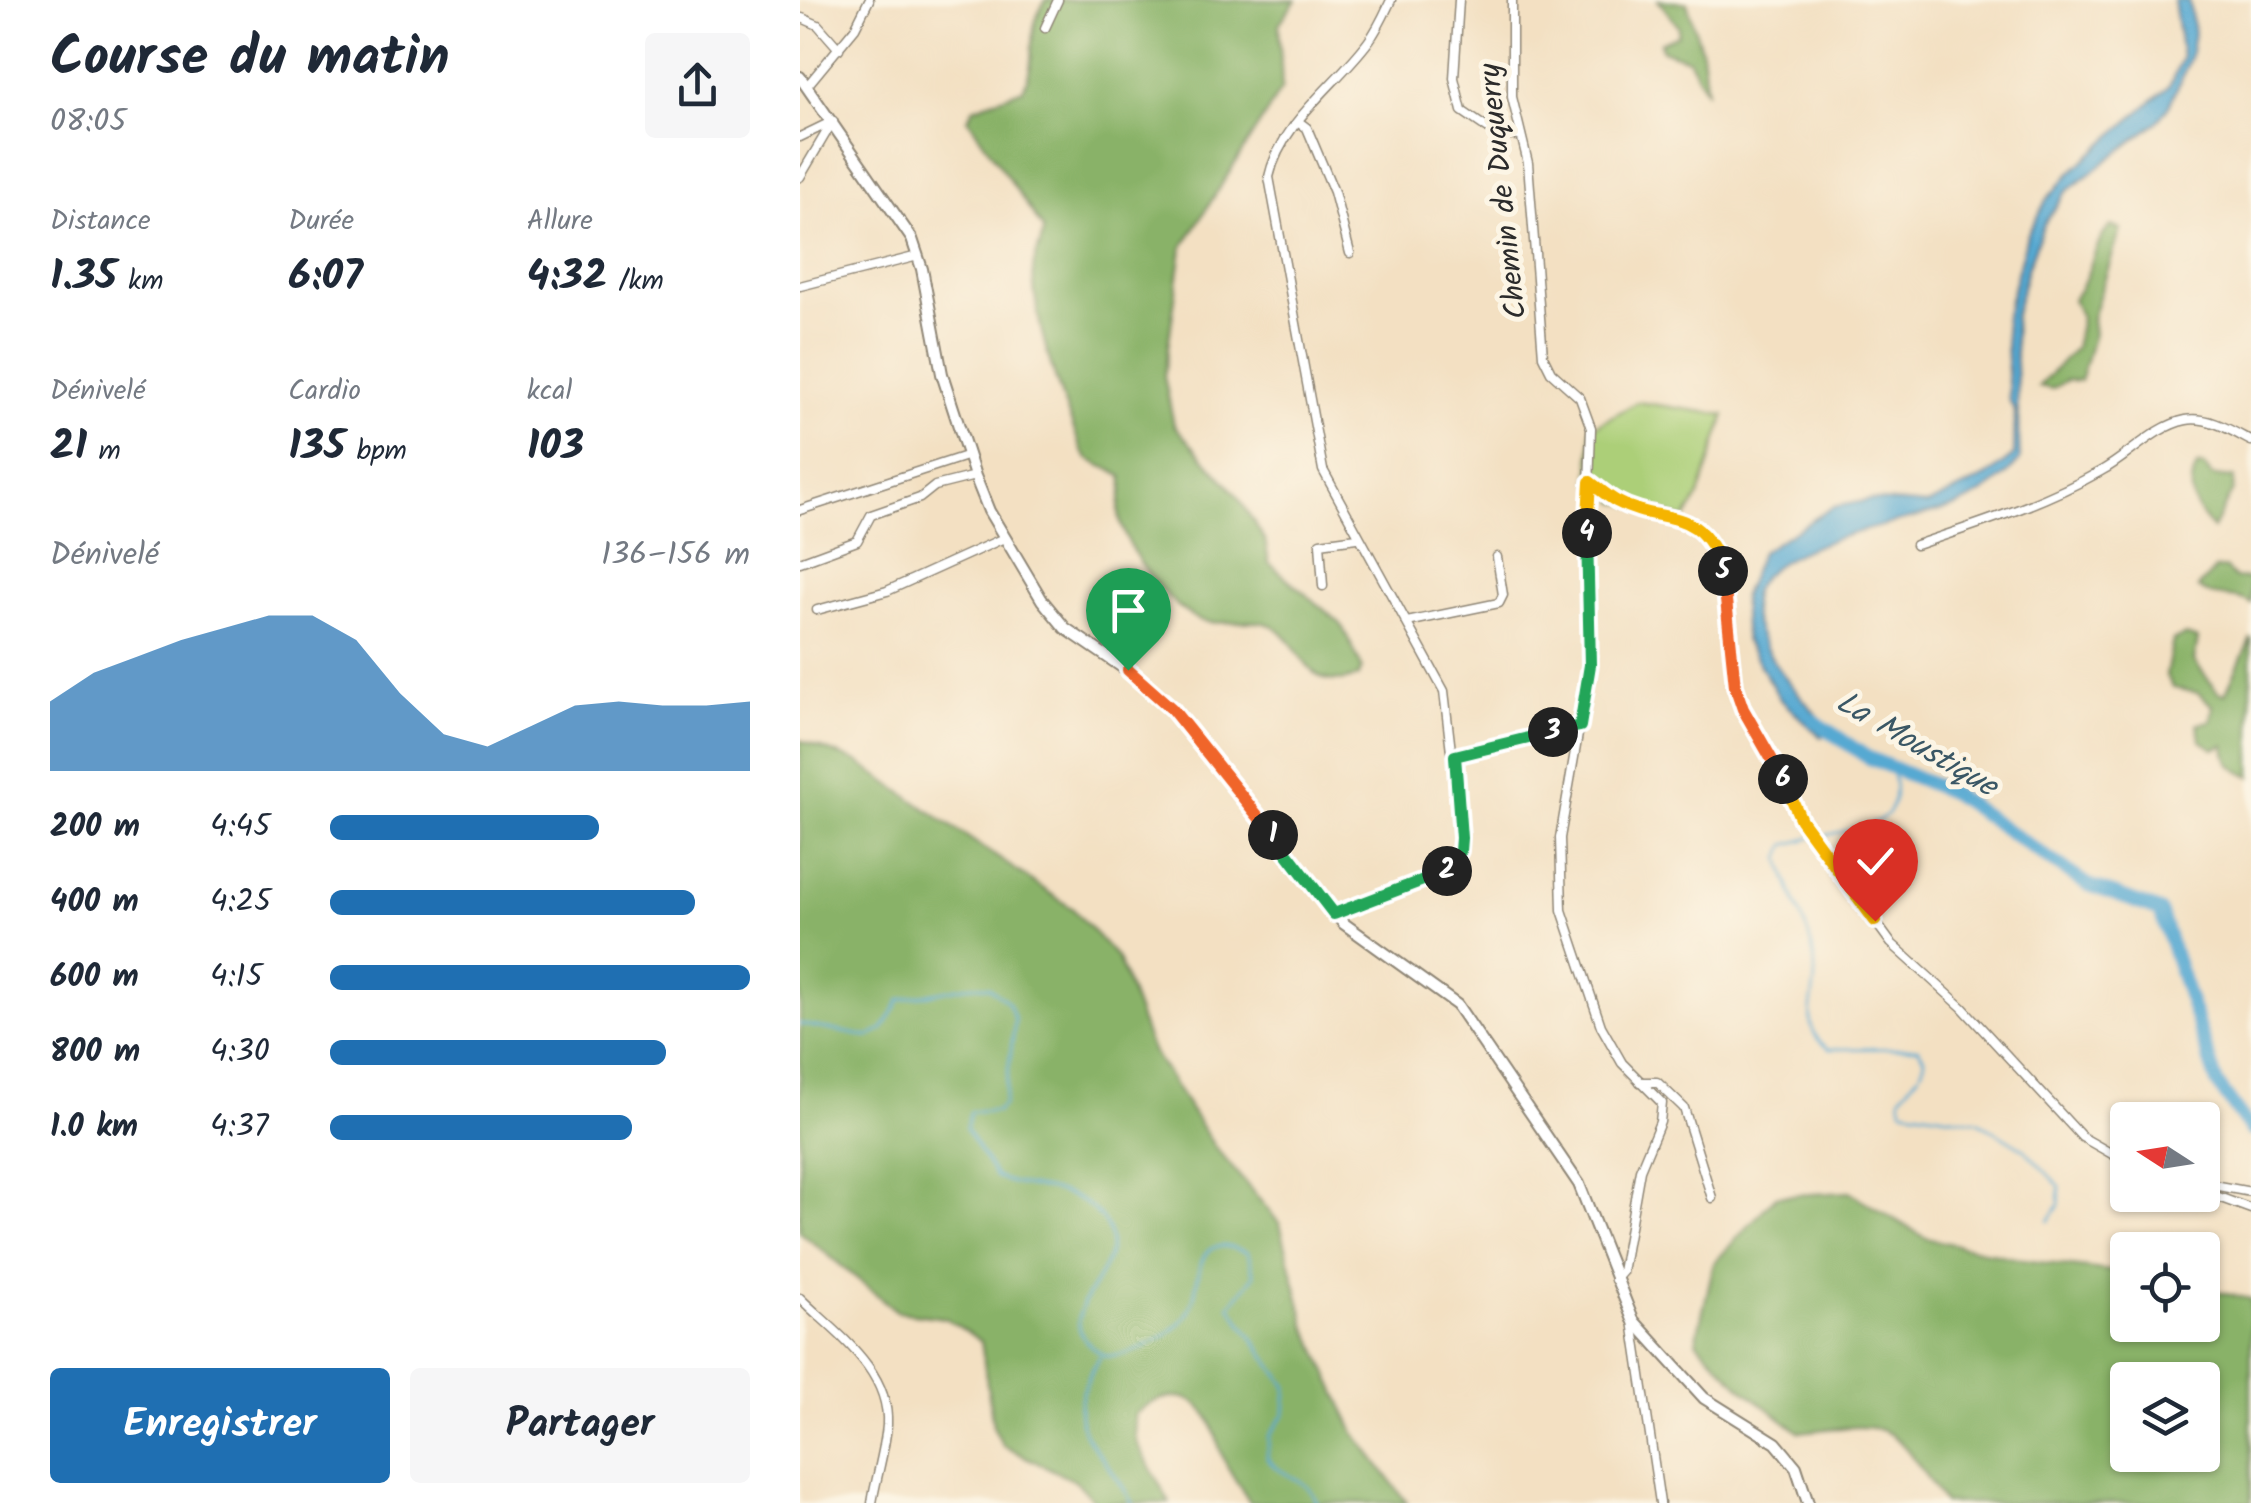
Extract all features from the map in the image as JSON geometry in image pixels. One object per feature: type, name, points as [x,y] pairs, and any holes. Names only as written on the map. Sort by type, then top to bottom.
[{"type":"street","points":[[1045,28],[1058,0]]},
{"type":"street","points":[[1334,914],[1422,884],[1454,865],[1461,838],[1455,756],[1444,692],[1323,470],[1270,177],[1278,152],[1366,45],[1391,0]]},
{"type":"street","points":[[1459,0],[1454,78],[1462,111],[1497,135],[1522,136]]},
{"type":"street","name":"Chemin de Duquerry","points":[[1512,0],[1512,97],[1529,170],[1544,356],[1551,372],[1587,408],[1591,428],[1590,665],[1560,838],[1562,910],[1601,1026],[1622,1063],[1658,1097],[1662,1111],[1646,1148],[1622,1272],[1615,1280]]},
{"type":"street","points":[[866,1],[839,49],[804,81],[887,200],[918,256],[942,374],[975,476],[1004,538],[1055,618],[1156,692],[1334,914],[1360,937],[1440,990],[1470,1020],[1579,1184],[1633,1320],[1660,1503]]},
{"type":"street","points":[[802,18],[818,25],[839,49]]},
{"type":"street","points":[[800,137],[833,121]]},
{"type":"street","points":[[800,177],[833,121]]},
{"type":"street","points":[[1299,122],[1307,128],[1334,192],[1350,253]]},
{"type":"street","points":[[800,286],[918,256]]},
{"type":"street","points":[[1916,545],[2064,490],[2103,470],[2168,426],[2188,419],[2211,421],[2251,441]]},
{"type":"street","points":[[800,510],[969,455]]},
{"type":"street","points":[[800,562],[856,541],[866,518],[920,498],[935,486],[975,476]]},
{"type":"street","points":[[1590,482],[1618,502],[1685,519],[1716,553],[1727,585],[1735,686],[1807,829],[1891,943],[1962,1007],[2082,1137],[2110,1153]]},
{"type":"street","points":[[817,610],[887,590],[1004,538]]},
{"type":"street","points":[[1323,586],[1320,543],[1357,538]]},
{"type":"street","points":[[1407,622],[1499,603],[1502,595],[1497,557]]},
{"type":"street","points":[[1455,756],[1580,726]]},
{"type":"street","points":[[1640,1082],[1657,1082],[1684,1108],[1712,1198]]},
{"type":"street","points":[[2220,1186],[2251,1192]]},
{"type":"street","points":[[2220,1198],[2251,1210]]},
{"type":"street","points":[[800,1298],[870,1367],[883,1392],[887,1424],[872,1503]]},
{"type":"street","points":[[1633,1320],[1704,1398],[1776,1443],[1796,1467],[1808,1503]]},
{"type":"green space","points":[[1046,0],[1296,0],[1279,24],[1282,88],[1182,248],[1164,376],[1174,425],[1236,494],[1265,540],[1269,563],[1341,624],[1362,667],[1359,676],[1341,681],[1316,674],[1284,635],[1268,624],[1207,622],[1180,608],[1151,578],[1129,543],[1119,513],[1122,476],[1088,459],[1082,451],[1039,319],[1033,267],[1043,229],[968,119],[973,108],[1023,89],[1035,24]]},
{"type":"green space","points":[[1658,0],[1687,3],[1702,52],[1707,93],[1688,59],[1662,50],[1660,43],[1678,35],[1679,27]]},
{"type":"green space","points":[[2110,226],[2121,229],[2092,318],[2094,334],[2080,381],[2067,380],[2052,389],[2039,386],[2075,348],[2081,318],[2073,299],[2098,243]]},
{"type":"green space","points":[[1638,402],[1725,415],[1699,496],[1685,519],[1618,502],[1590,482],[1591,428]]},
{"type":"green space","points":[[2197,466],[2204,466],[2212,476],[2234,478],[2233,490],[2213,529],[2193,500]]},
{"type":"green space","points":[[2225,568],[2235,578],[2251,579],[2251,604],[2198,588],[2215,569]]},
{"type":"green space","points":[[2186,635],[2198,639],[2194,661],[2218,692],[2225,694],[2251,638],[2251,777],[2232,766],[2225,745],[2214,749],[2201,741],[2197,724],[2211,721],[2213,706],[2198,693],[2173,688],[2166,675],[2173,640]]},
{"type":"green space","points":[[800,740],[856,761],[1073,909],[1118,959],[1151,1049],[1214,1146],[1280,1224],[1306,1326],[1355,1433],[1407,1503],[1250,1503],[1225,1462],[1208,1417],[1191,1401],[1172,1397],[1152,1403],[1134,1415],[1136,1441],[1170,1503],[1096,1503],[1076,1481],[1003,1446],[993,1426],[981,1341],[945,1318],[898,1312],[800,1232]]},
{"type":"green space","points":[[1849,1192],[1926,1238],[2023,1260],[2110,1271],[2110,1342],[2220,1342],[2220,1293],[2251,1299],[2251,1503],[1944,1503],[1912,1456],[1888,1433],[1856,1427],[1799,1432],[1744,1390],[1696,1341],[1714,1263],[1776,1196]]},
{"type":"water","points":[[2174,0],[2189,0],[2194,33],[2190,58],[2170,104],[2157,122],[2066,192],[2044,224],[2027,269],[2014,318],[2020,460],[1992,486],[1959,505],[1807,549],[1760,580],[1752,600],[1759,635],[1780,670],[1829,728],[1821,737],[1780,699],[1745,640],[1742,598],[1761,552],[1833,507],[1870,500],[1927,505],[1986,477],[2014,455],[2015,412],[2009,400],[2005,319],[2027,235],[2047,199],[2073,170],[2169,86],[2182,58]]},
{"type":"waterway","name":"La Moustique","points":[[1813,720],[1867,757],[1952,793],[2086,884],[2160,911],[2217,1083],[2251,1130]]},
{"type":"waterway","points":[[1819,837],[1867,825],[1888,812],[1894,802],[1891,767]]},
{"type":"waterway","points":[[1811,838],[1786,845],[1781,858],[1814,957],[1810,1013],[1813,1032],[1829,1049],[1918,1048],[1925,1059],[1923,1069],[1900,1097],[1902,1109],[1978,1121],[2025,1150],[2060,1187],[2059,1205],[2049,1221]]},
{"type":"waterway","points":[[800,1024],[869,1037],[883,1029],[900,1000],[973,985],[989,987],[1008,1002],[1015,1020],[1004,1104],[997,1111],[970,1112],[966,1129],[996,1177],[1076,1198],[1106,1225],[1110,1245],[1105,1265],[1084,1303],[1079,1321],[1084,1339],[1105,1356],[1128,1353],[1154,1342],[1186,1317],[1203,1259],[1209,1251],[1230,1247],[1248,1253],[1254,1276],[1230,1306],[1287,1387],[1285,1413],[1269,1437],[1267,1458],[1308,1488],[1317,1503]]},
{"type":"waterway","points":[[1100,1357],[1086,1383],[1080,1404],[1081,1420],[1086,1435],[1132,1503]]},
{"type":"route","points":[[1128,670],[1172,709],[1334,914],[1422,884],[1444,874],[1454,865],[1460,851],[1455,756],[1580,726],[1590,665],[1590,482],[1618,502],[1685,519],[1716,553],[1727,585],[1735,686],[1743,709],[1794,798],[1801,820],[1875,921]]}]
